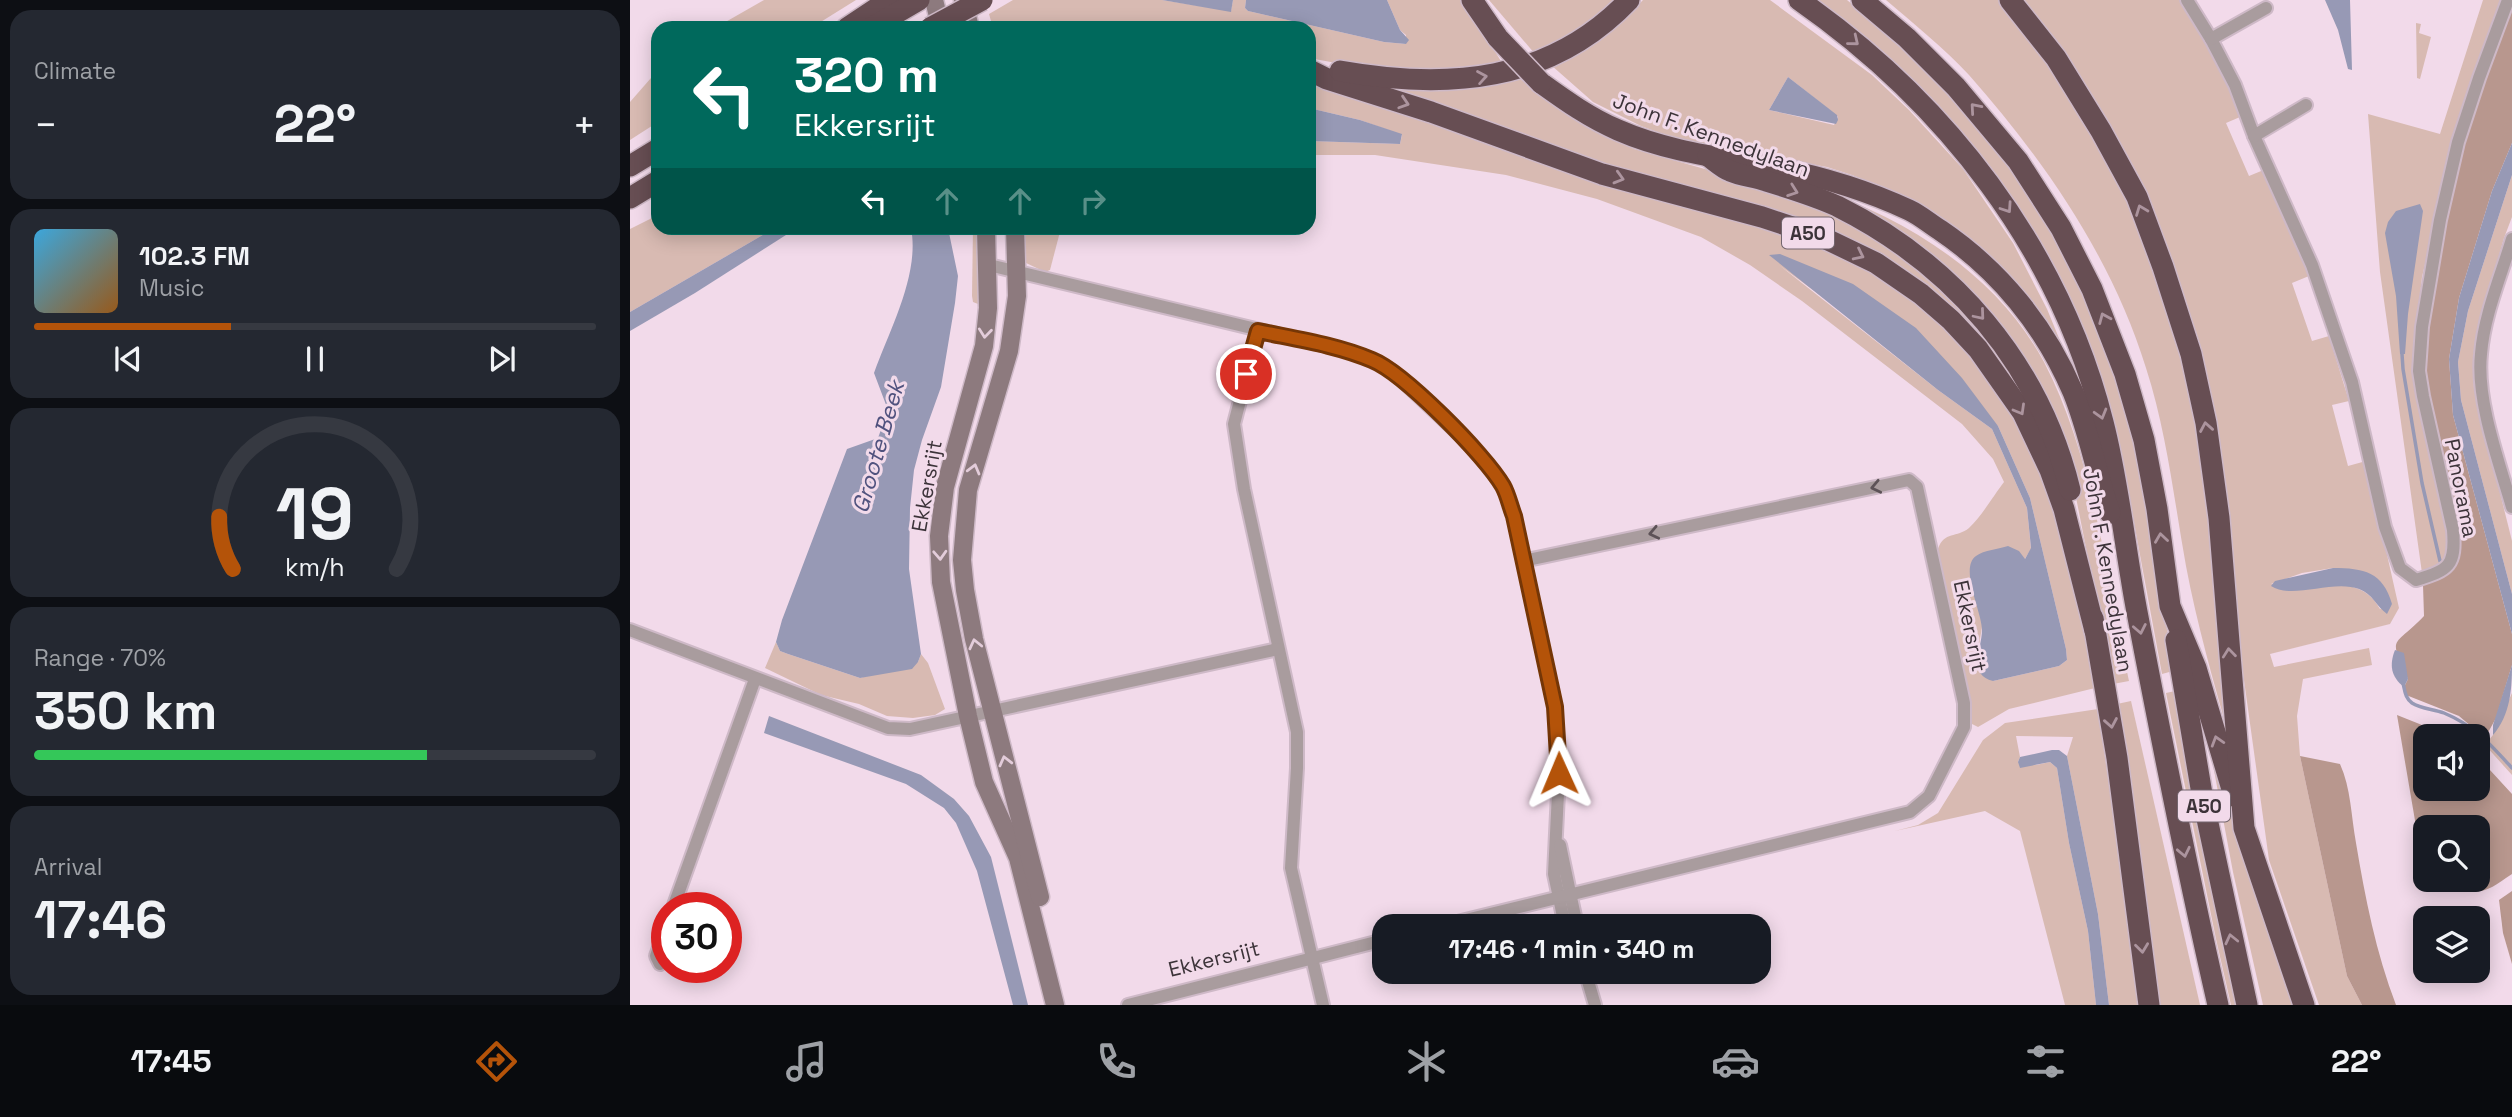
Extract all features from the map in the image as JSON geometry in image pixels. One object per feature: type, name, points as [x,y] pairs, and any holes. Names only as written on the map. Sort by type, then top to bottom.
[{"type":"highway","points":[[872,21],[918,8],[982,0]]},
{"type":"highway","name":"John F. Kennedylaan","points":[[1472,0],[1498,38],[1541,83],[1587,114],[1616,129],[1677,150],[1708,156],[1728,171],[1835,205],[1891,237],[1944,278],[1969,301],[1999,337],[2041,405],[2064,465],[2087,574],[2117,758],[2149,1005]]},
{"type":"highway","name":"A50","points":[[1316,71],[1327,69],[1412,81],[1478,79],[1507,73],[1569,47],[1591,33],[1629,0]]},
{"type":"highway","name":"A50","points":[[1799,0],[1855,41],[1922,103],[1979,169],[2026,237],[2061,304],[2092,384],[2111,454],[2127,562]]},
{"type":"highway","name":"A50","points":[[1862,0],[1907,38],[1956,87],[2018,161],[2077,258],[2126,374],[2144,440],[2203,800],[2247,1005]]},
{"type":"highway","points":[[2010,0],[2056,58],[2101,131],[2137,197],[2163,267],[2190,354],[2206,423],[2219,518],[2244,828],[2304,1005]]},
{"type":"highway","points":[[887,21],[918,8]]},
{"type":"highway","name":"A50","points":[[1316,73],[1327,79],[1431,112],[1602,174],[1762,217],[1822,237],[1876,263],[1921,295],[1951,320],[1978,349],[2023,413],[2050,470],[2064,509],[2095,631]]},
{"type":"highway","points":[[630,166],[651,153]]},
{"type":"highway","name":"A50","points":[[1708,156],[1770,166],[1849,185],[1911,211],[1967,248],[1995,274],[2029,314],[2064,373],[2085,426],[2101,486],[2127,562]]},
{"type":"highway","points":[[630,198],[651,185]]},
{"type":"highway","name":"John F. Kennedylaan","points":[[2127,562],[2176,815],[2218,1005]]},
{"type":"highway","name":"A50","points":[[2170,606],[2196,668],[2244,828]]},
{"type":"main road","points":[[963,0],[968,21]]},
{"type":"main road","points":[[918,8],[933,21]]},
{"type":"main road","name":"Ekkersrijt","points":[[987,235],[989,265],[984,346],[945,487],[939,536],[944,603],[984,782],[1018,858],[1055,1005]]},
{"type":"main road","name":"Ekkersrijt","points":[[1015,235],[1017,296],[1009,351],[968,490],[963,537],[965,590],[974,639],[1065,1005]]},
{"type":"street","name":"Panorama","points":[[2187,0],[2235,85],[2254,136],[2312,265],[2352,382],[2385,527],[2400,568],[2416,580],[2441,573],[2448,568],[2455,549],[2454,530],[2423,396],[2420,352],[2427,289],[2458,142],[2508,0]]},
{"type":"street","points":[[2211,39],[2266,8]]},
{"type":"street","points":[[2254,136],[2306,105]]},
{"type":"street","points":[[2512,239],[2509,258],[2484,333],[2480,373],[2495,447],[2512,507]]},
{"type":"street","points":[[989,265],[1343,350],[1373,360],[1406,383],[1489,465],[1504,488],[1514,516],[1557,730],[1559,773],[1556,827],[1565,914]]},
{"type":"street","points":[[1258,331],[1234,424],[1244,489],[1297,732],[1292,868],[1323,1005]]},
{"type":"street","name":"Ekkersrijt","points":[[1489,914],[1910,812],[1929,796],[1965,721],[1964,703],[1917,487],[1909,480],[1524,561]]},
{"type":"street","points":[[630,630],[888,728],[918,728],[1278,649]]},
{"type":"street","points":[[679,892],[755,679]]},
{"type":"street","points":[[1564,895],[1572,914]]},
{"type":"street","name":"Ekkersrijt","points":[[1128,1005],[1372,943]]},
{"type":"street","points":[[1589,984],[1595,1005]]},
{"type":"shaded area","points":[[764,0],[856,0],[822,21],[727,21]]},
{"type":"shaded area","points":[[1013,0],[1162,0],[1231,11],[1233,0],[1246,0],[1245,8],[1248,11],[1292,21],[991,21],[989,14]]},
{"type":"shaded area","points":[[1387,0],[1463,0],[1504,66],[1489,70],[1380,71],[1316,59],[1316,26],[1384,42],[1406,44],[1406,35],[1400,30]]},
{"type":"shaded area","points":[[1489,0],[1621,0],[1588,28],[1535,54]]},
{"type":"shaded area","points":[[1643,0],[1770,0],[1872,75],[1909,110],[1963,169],[2013,243],[2047,309],[2072,370],[1912,200],[1827,167],[1679,140],[1641,126],[1593,102],[1551,65],[1629,14]],"holes":[[[1788,77],[1838,117],[1834,125],[1769,110]]]},
{"type":"shaded area","points":[[1816,0],[1847,0],[1903,46],[1950,91],[2002,153],[2050,225],[2086,294],[2119,377],[2150,514],[2173,671],[2162,674],[2121,452],[2103,382],[2087,339],[2033,232],[1986,163],[1931,98],[1886,54]]},
{"type":"shaded area","points":[[1886,0],[2002,0],[2052,66],[2128,199],[2157,269],[2202,427],[2229,736],[2190,588],[2165,442],[2153,392],[2132,327],[2115,288],[2073,212],[1997,108],[1959,65]]},
{"type":"shaded area","points":[[2020,0],[2182,0],[2214,52],[2240,117],[2226,123],[2249,176],[2266,169],[2309,276],[2292,283],[2312,341],[2329,336],[2349,401],[2332,405],[2348,466],[2366,461],[2399,608],[2390,624],[2270,654],[2274,667],[2369,648],[2372,665],[2303,679],[2297,716],[2300,756],[2347,976],[2362,1005],[2319,1005],[2269,860],[2243,673],[2228,500],[2216,425],[2170,262]],"holes":[[[2333,568],[2392,604],[2380,609],[2367,594],[2349,586],[2271,584],[2302,573]]]},
{"type":"shaded area","points":[[2483,0],[2503,0],[2448,165],[2422,277],[2417,323],[2451,534],[2448,557],[2442,567],[2422,573],[2380,272],[2368,114],[2440,134]]},
{"type":"shaded area","points":[[2512,3],[2512,143],[2492,191],[2459,298],[2449,359],[2453,415],[2512,634],[2512,665],[2496,718],[2490,729],[2490,724],[2468,724],[2459,716],[2406,695],[2404,687],[2408,679],[2396,648],[2400,638],[2424,616],[2423,585],[2446,574],[2459,552],[2424,376],[2427,332],[2447,209],[2469,125]]},
{"type":"shaded area","points":[[2416,23],[2421,24],[2419,33],[2431,37],[2420,79],[2417,78]]},
{"type":"shaded area","points":[[651,78],[651,126],[630,140],[630,102]]},
{"type":"shaded area","points":[[1520,79],[1580,121],[1634,149],[1765,186],[1834,212],[1885,240],[1965,305],[2038,407],[1875,259],[1600,169],[1379,84],[1467,88]]},
{"type":"shaded area","points":[[1316,82],[1732,214],[1871,264],[1974,352],[2047,471],[2085,617],[2095,688],[2009,709],[1978,727],[1970,723],[1971,704],[1938,549],[1947,537],[1964,531],[1974,523],[2004,482],[1993,459],[1962,424],[1802,301],[1750,265],[1701,237],[1597,199],[1506,175],[1375,155],[1316,155],[1316,141],[1400,144],[1402,135],[1360,120],[1316,110]],"holes":[[[1779,265],[1998,426],[2030,498],[2067,660],[2059,666],[1993,681],[1978,651],[1982,627],[2031,549],[2027,508],[1992,429]]]},
{"type":"shaded area","points":[[2512,175],[2512,217],[2478,329],[2473,371],[2474,389],[2512,541],[2512,594],[2461,400],[2458,362],[2468,311]]},
{"type":"shaded area","points":[[1816,189],[1883,216],[1946,254],[2001,302],[2044,362],[2061,398],[2087,477],[2129,681],[2113,684],[2069,462],[2001,330]]},
{"type":"shaded area","points":[[651,218],[651,235],[763,235],[630,312],[630,229]]},
{"type":"shaded area","points":[[973,235],[981,235],[983,306],[973,302]]},
{"type":"shaded area","points":[[1022,235],[1059,235],[1050,270],[1045,272],[1024,262]]},
{"type":"shaded area","points":[[776,642],[780,651],[860,678],[918,662],[921,654],[928,663],[945,709],[935,715],[913,718],[887,716],[859,704],[821,695],[765,668]]},
{"type":"shaded area","points":[[2175,691],[2240,1005],[2231,1005],[2216,939],[2166,693]]},
{"type":"shaded area","points":[[2512,693],[2512,775],[2490,751],[2490,739]]},
{"type":"shaded area","points":[[2131,701],[2200,1005],[2158,1005],[2117,704]]},
{"type":"shaded area","points":[[2098,709],[2141,1005],[2109,1005],[2098,914],[2067,756],[2073,737],[2016,736],[2020,757],[2018,762],[2036,765],[2050,762],[2057,768],[2069,843],[2088,931],[2096,1005],[2065,1005],[2020,831],[1985,811],[1895,831],[1918,825],[1938,813],[1983,740],[2005,723]]},
{"type":"shaded area","points":[[2397,715],[2420,724],[2413,724],[2413,801],[2490,801],[2490,770],[2512,794],[2512,874],[2490,888],[2490,815],[2414,815]]},
{"type":"shaded area","points":[[2211,732],[2235,821],[2297,1005],[2263,1005],[2233,872],[2207,733]]},
{"type":"shaded area","points":[[2300,756],[2340,764],[2344,773],[2372,925],[2396,1005],[2362,1005],[2347,976]]},
{"type":"shaded area","points":[[2512,891],[2512,964],[2503,933],[2499,900]]},
{"type":"water","points":[[1162,0],[1233,0],[1231,12]]},
{"type":"water","points":[[1246,0],[1387,0],[1400,30],[1409,40],[1406,44],[1384,42],[1316,26],[1316,21],[1292,21],[1245,8]]},
{"type":"water","points":[[2325,0],[2350,0],[2352,70],[2348,69],[2338,30]]},
{"type":"water","points":[[1788,77],[1837,115],[1836,124],[1769,110]]},
{"type":"water","points":[[1316,110],[1402,134],[1400,144],[1316,141]]},
{"type":"water","points":[[2512,143],[2512,175],[2468,311],[2458,362],[2461,400],[2512,594],[2512,634],[2453,415],[2449,359],[2459,298],[2492,191]]},
{"type":"water","points":[[2420,204],[2423,211],[2405,354],[2400,354],[2396,296],[2385,233],[2388,222],[2396,211]]},
{"type":"water","points":[[763,235],[786,235],[630,331],[630,312]]},
{"type":"water","points":[[912,235],[949,235],[958,276],[941,387],[914,470],[910,508],[909,569],[921,654],[912,669],[860,678],[780,651],[776,642],[847,449],[878,438],[888,410],[874,373],[902,301],[913,246]]},
{"type":"water","points":[[1780,254],[1853,284],[1916,328],[1962,378],[1998,426],[2030,498],[2066,649],[2067,660],[2059,666],[1993,681],[1985,678],[1978,667],[1982,630],[1970,580],[1971,562],[1979,554],[2008,546],[2019,551],[2025,559],[2031,548],[2027,508],[1992,429],[1938,390],[1769,255]]},
{"type":"water","points":[[2333,568],[2363,571],[2378,579],[2392,604],[2387,614],[2368,594],[2359,589],[2337,586],[2290,591],[2271,586],[2275,581]]},
{"type":"water","points":[[2395,650],[2404,653],[2408,679],[2404,687],[2392,670]]},
{"type":"water","points":[[2512,665],[2509,702],[2493,735],[2493,725]]},
{"type":"water","points":[[769,716],[921,775],[954,799],[969,816],[991,857],[1028,1005],[1013,1005],[977,871],[956,823],[944,808],[906,784],[764,733]]},
{"type":"water","points":[[2059,750],[2067,756],[2098,914],[2109,1005],[2096,1005],[2088,931],[2069,843],[2057,768],[2050,762],[2020,768],[2018,762],[2020,757]]},
{"type":"waterway","points":[[2402,354],[2422,483],[2440,561]]},
{"type":"waterway","name":"Groote Beek","points":[[2403,683],[2412,703],[2444,713],[2465,724],[2489,743],[2512,768]]},
{"type":"route","points":[[1246,374],[1258,331],[1343,350],[1373,360],[1406,383],[1489,465],[1504,488],[1514,516],[1555,707],[1559,773]]}]
